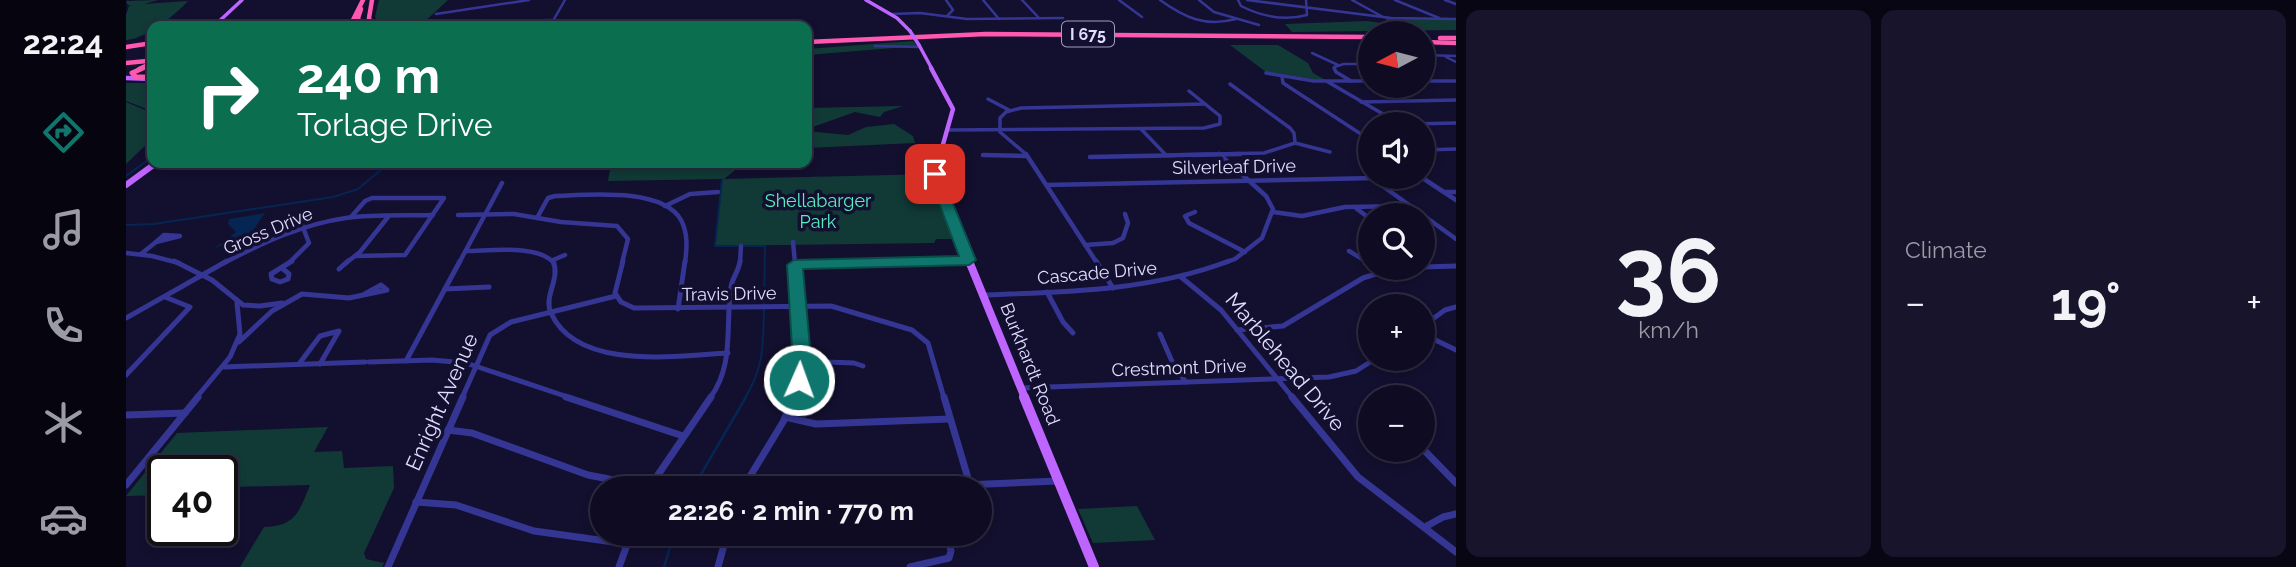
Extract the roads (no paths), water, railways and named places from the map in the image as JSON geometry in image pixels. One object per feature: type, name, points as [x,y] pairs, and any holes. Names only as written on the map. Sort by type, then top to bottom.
[{"type":"highway","points":[[353,21],[364,0]]},
{"type":"highway","points":[[359,21],[364,0]]},
{"type":"highway","points":[[371,21],[372,0]]},
{"type":"highway","name":"I 675","points":[[812,44],[1023,38],[1358,39]]},
{"type":"highway","points":[[1435,39],[1456,40]]},
{"type":"highway","points":[[1435,40],[1456,40]]},
{"type":"highway","points":[[126,47],[147,43]]},
{"type":"highway","points":[[126,61],[147,60]]},
{"type":"highway","points":[[126,61],[147,60]]},
{"type":"highway","points":[[147,63],[132,74],[147,77]]},
{"type":"main road","points":[[219,21],[242,0]]},
{"type":"main road","points":[[866,0],[892,14],[920,46],[952,106],[947,130]]},
{"type":"main road","points":[[126,78],[147,78]]},
{"type":"main road","name":"Burkhardt Road","points":[[947,130],[935,174],[1094,567]]},
{"type":"main road","points":[[126,185],[149,168]]},
{"type":"street","points":[[436,14],[529,0]]},
{"type":"street","points":[[505,21],[554,20],[565,0]]},
{"type":"street","points":[[945,16],[953,11],[946,0]]},
{"type":"street","points":[[983,0],[999,19]]},
{"type":"street","points":[[1022,0],[1039,19]]},
{"type":"street","points":[[1022,0],[1030,0]]},
{"type":"street","points":[[1119,0],[1142,17]]},
{"type":"street","points":[[1160,0],[1186,19],[1195,22],[1222,23],[1236,19]]},
{"type":"street","points":[[1199,0],[1214,12],[1259,24]]},
{"type":"street","points":[[1238,0],[1241,6],[1253,11],[1289,17],[1305,16],[1306,0]]},
{"type":"street","points":[[1247,0],[1383,17],[1456,19]]},
{"type":"street","points":[[1352,0],[1383,17]]},
{"type":"street","points":[[1395,0],[1442,19]]},
{"type":"street","points":[[1445,0],[1456,4]]},
{"type":"street","points":[[482,1],[490,5]]},
{"type":"street","points":[[448,20],[450,13]]},
{"type":"street","points":[[892,14],[920,13],[999,19],[1063,18]]},
{"type":"street","points":[[875,46],[920,46]]},
{"type":"street","points":[[1312,53],[1338,65],[1358,63]]},
{"type":"street","points":[[1435,56],[1456,56]]},
{"type":"street","points":[[1443,56],[1456,62]]},
{"type":"street","points":[[1338,65],[1334,67],[1335,71],[1351,81]]},
{"type":"street","points":[[1265,73],[1328,82],[1358,81]]},
{"type":"street","points":[[1282,76],[1283,83],[1358,132]]},
{"type":"street","points":[[1435,81],[1456,81]]},
{"type":"street","points":[[1328,82],[1391,119],[1410,124],[1456,123]]},
{"type":"street","points":[[1230,84],[1288,127],[1294,133],[1295,143]]},
{"type":"street","points":[[947,130],[1000,132],[1208,128],[1221,122],[1220,116],[1189,92]]},
{"type":"street","points":[[988,99],[1009,110],[1205,104]]},
{"type":"street","points":[[1361,102],[1456,100]]},
{"type":"street","points":[[1009,110],[1000,118],[1000,132],[1027,156],[1113,288]]},
{"type":"street","points":[[1141,129],[1166,155]]},
{"type":"street","points":[[1090,156],[1272,152],[1295,143],[1329,152]]},
{"type":"street","points":[[1435,150],[1456,149]]},
{"type":"street","points":[[1219,154],[1268,200],[1273,212],[1302,216],[1358,207]]},
{"type":"street","points":[[983,155],[1027,156]]},
{"type":"street","name":"Silverleaf Drive","points":[[1047,185],[1358,178]]},
{"type":"street","points":[[406,361],[502,183]]},
{"type":"street","points":[[1435,186],[1456,200]]},
{"type":"street","points":[[1387,189],[1406,203]]},
{"type":"street","points":[[665,206],[694,193],[718,192]]},
{"type":"street","points":[[1445,192],[1456,192]]},
{"type":"street","points":[[537,218],[551,197],[623,195],[665,206],[680,218],[686,232],[677,309]]},
{"type":"street","points":[[351,218],[365,201],[372,198],[443,197],[405,255],[355,256]]},
{"type":"street","points":[[1195,212],[1186,214],[1189,223],[1245,252]]},
{"type":"street","name":"Cascade Drive","points":[[983,295],[1146,286],[1181,277],[1222,264],[1245,252],[1259,242],[1273,212]]},
{"type":"street","points":[[458,215],[485,214],[608,224],[623,230],[627,242],[616,296]]},
{"type":"street","points":[[1085,245],[1112,243],[1123,238],[1128,223],[1125,214]]},
{"type":"street","name":"Gross Drive","points":[[126,318],[249,251],[304,229],[351,218],[433,215]]},
{"type":"street","points":[[339,269],[355,256],[387,216]]},
{"type":"street","points":[[282,268],[307,248],[309,243],[299,217]]},
{"type":"street","points":[[1435,224],[1456,239]]},
{"type":"street","points":[[141,254],[156,242]]},
{"type":"street","points":[[750,476],[797,391],[801,361],[793,242]]},
{"type":"street","points":[[658,476],[716,390],[724,373],[728,353],[731,284],[739,269],[741,246]]},
{"type":"street","points":[[466,251],[526,250],[553,260],[565,255]]},
{"type":"street","points":[[1349,251],[1358,257]]},
{"type":"street","points":[[126,253],[181,263],[223,288],[237,303],[241,326],[237,345]]},
{"type":"street","points":[[553,260],[556,274],[549,299],[550,313],[556,326],[582,346],[607,353],[637,356],[728,353]]},
{"type":"street","points":[[794,265],[969,260]]},
{"type":"street","points":[[1435,267],[1456,266]]},
{"type":"street","name":"Marblehead Drive","points":[[1181,277],[1213,302],[1359,477],[1456,552]]},
{"type":"street","points":[[1237,330],[1283,326],[1360,280]]},
{"type":"street","points":[[445,289],[489,287]]},
{"type":"street","points":[[1047,292],[1063,322],[1073,333]]},
{"type":"street","points":[[126,485],[224,367],[237,345],[256,324],[285,303],[307,293],[331,297],[363,295]]},
{"type":"street","name":"Travis Drive","points":[[616,296],[634,308],[838,307],[921,335],[931,353],[967,476]]},
{"type":"street","name":"Enright Avenue","points":[[388,567],[494,331],[511,322],[616,296]]},
{"type":"street","points":[[126,375],[190,307],[166,297]]},
{"type":"street","points":[[237,303],[255,306],[285,303]]},
{"type":"street","points":[[1435,317],[1445,310],[1456,307]]},
{"type":"street","points":[[299,364],[319,335],[326,331],[339,331],[320,364]]},
{"type":"street","points":[[1160,334],[1171,361],[1185,382]]},
{"type":"street","points":[[1435,340],[1456,350]]},
{"type":"street","points":[[801,361],[854,363],[863,366]]},
{"type":"street","points":[[224,367],[457,362],[476,366],[683,436]]},
{"type":"street","name":"Crestmont Drive","points":[[1021,388],[1276,379],[1339,375],[1358,369]]},
{"type":"street","points":[[126,415],[186,413]]},
{"type":"street","points":[[785,417],[816,424],[950,419]]},
{"type":"street","points":[[448,430],[472,433],[593,476]]},
{"type":"street","points":[[1435,461],[1456,483]]},
{"type":"street","points":[[992,484],[1058,481]]},
{"type":"street","points":[[416,502],[456,505],[534,531],[590,539]]},
{"type":"street","points":[[1425,527],[1443,517],[1456,514]]},
{"type":"street","points":[[620,567],[627,546]]},
{"type":"street","points":[[719,567],[724,546]]},
{"type":"street","points":[[910,567],[949,558],[950,546]]},
{"type":"water","points":[[265,213],[253,231],[213,249],[236,232],[228,224],[229,219]]},
{"type":"waterway","points":[[126,176],[147,161]]},
{"type":"waterway","points":[[126,225],[154,224],[333,197],[358,189],[383,168]]},
{"type":"waterway","points":[[722,179],[715,246],[739,246]]},
{"type":"waterway","points":[[744,246],[765,246],[764,304]]},
{"type":"waterway","points":[[745,398],[759,366],[763,345],[764,310]]},
{"type":"waterway","points":[[700,476],[746,397]]},
{"type":"waterway","points":[[664,567],[670,546]]},
{"type":"park label","name":"Shellabarger Park","points":[[818,211]]}]
